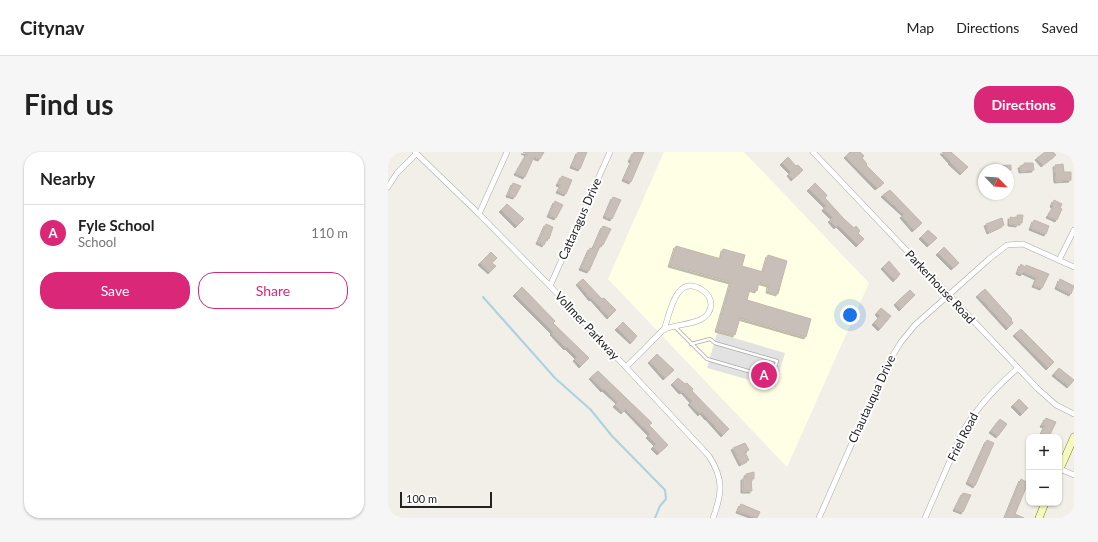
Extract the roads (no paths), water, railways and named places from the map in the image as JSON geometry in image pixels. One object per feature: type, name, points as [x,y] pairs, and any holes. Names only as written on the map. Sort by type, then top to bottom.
[{"type":"street","points":[[479,214],[507,152]]},
{"type":"street","name":"Cattaragus Drive","points":[[550,286],[610,152]]},
{"type":"street","name":"Parkerhouse Road","points":[[813,152],[1018,368],[1056,405],[1074,414]]},
{"type":"street","points":[[388,187],[397,174],[416,153]]},
{"type":"street","name":"Vollmer Parkway","points":[[416,153],[550,286],[704,450],[714,464],[720,480],[720,498],[713,518]]},
{"type":"street","points":[[1059,260],[1074,230]]},
{"type":"street","name":"Chautauqua Drive","points":[[819,518],[878,384],[901,342],[915,325],[996,252],[1007,246],[1023,244],[1074,267]]},
{"type":"street","points":[[626,367],[664,330],[702,319],[710,312],[711,303],[708,294],[701,289],[692,286],[685,287],[677,292],[664,330]]},
{"type":"street","name":"Friel Road","points":[[925,518],[963,431],[971,418],[993,390],[1018,368]]},
{"type":"street","points":[[1062,465],[1074,437]]},
{"type":"street","points":[[1062,471],[1074,475]]},
{"type":"street","points":[[1038,518],[1044,506]]},
{"type":"lane","points":[[675,327],[691,344],[707,359],[772,378],[777,360],[715,343],[710,338],[691,344]]},
{"type":"waterway","points":[[483,297],[555,378],[591,410],[612,436],[665,490],[666,499],[660,506],[655,518]]},
{"type":"place","name":"Fyle School","points":[[764,375]]}]
